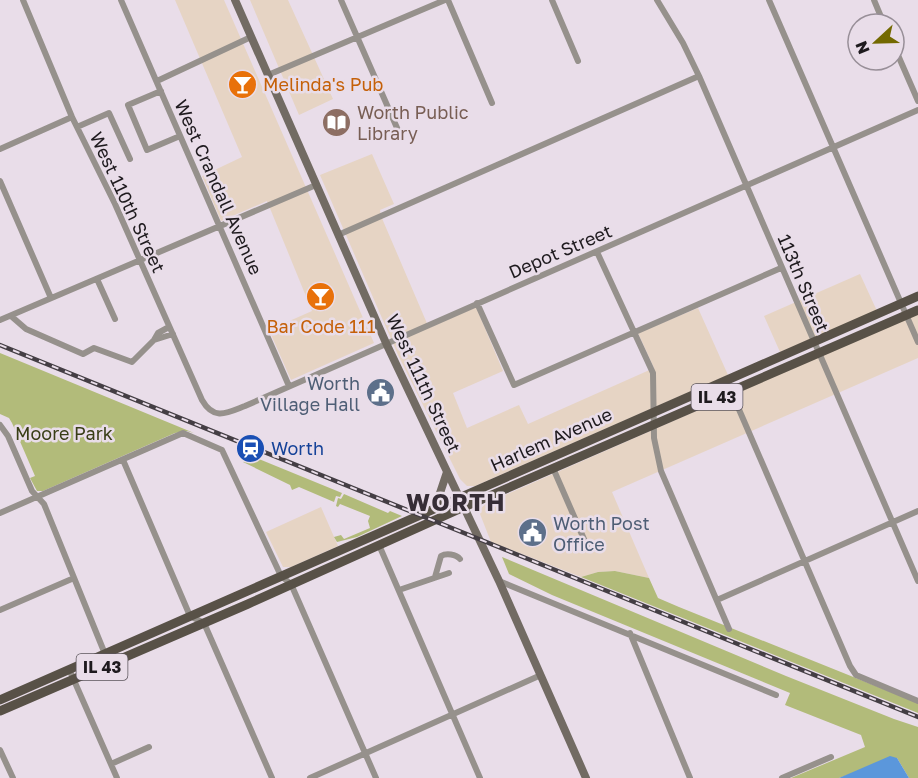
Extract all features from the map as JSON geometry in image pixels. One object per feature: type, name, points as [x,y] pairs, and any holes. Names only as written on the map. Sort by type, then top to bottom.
[{"type":"main road","name":"West 111th Street","points":[[235,0],[386,343],[499,580],[586,778]]},
{"type":"main road","name":"Harlem Avenue","points":[[0,711],[379,545],[549,458],[918,296]]},
{"type":"main road","name":"Harlem Avenue","points":[[0,700],[435,508],[462,502],[553,468],[918,310]]},
{"type":"main road","points":[[549,458],[553,468]]},
{"type":"main road","points":[[435,508],[447,471]]},
{"type":"street","name":"West 110th Street","points":[[23,0],[72,117],[115,204],[202,400],[213,412]]},
{"type":"street","name":"West Crandall Avenue","points":[[121,0],[289,386]]},
{"type":"street","points":[[341,0],[401,137]]},
{"type":"street","points":[[268,75],[447,0],[492,103]]},
{"type":"street","points":[[552,0],[578,61]]},
{"type":"street","name":"113th Street","points":[[657,0],[683,43],[699,76],[818,355],[918,581]]},
{"type":"street","points":[[769,0],[918,342]]},
{"type":"street","points":[[157,81],[251,37]]},
{"type":"street","points":[[905,72],[918,101]]},
{"type":"street","points":[[338,235],[699,76]]},
{"type":"street","points":[[161,91],[128,105],[147,150],[180,136]]},
{"type":"street","name":"Depot Street","points":[[213,412],[226,414],[918,110]]},
{"type":"street","points":[[77,127],[109,113],[130,159]]},
{"type":"street","points":[[0,149],[72,117]]},
{"type":"street","points":[[0,181],[51,298]]},
{"type":"street","points":[[0,320],[316,185]]},
{"type":"street","points":[[597,252],[653,373],[654,425],[661,471],[729,629]]},
{"type":"street","points":[[477,303],[514,385],[781,268]]},
{"type":"street","points":[[97,279],[115,319]]},
{"type":"street","points":[[11,316],[26,329],[83,354],[94,348],[132,362],[158,333],[169,327]]},
{"type":"street","points":[[154,340],[173,334]]},
{"type":"street","points":[[731,391],[850,666],[856,675],[918,701]]},
{"type":"street","points":[[0,425],[5,429],[32,491],[44,504],[105,654]]},
{"type":"street","points":[[0,513],[183,433],[222,450],[281,576],[291,584],[376,778]]},
{"type":"street","points":[[123,460],[190,616],[204,623],[272,778]]},
{"type":"street","points":[[553,468],[587,546]]},
{"type":"street","points":[[717,600],[918,511]]},
{"type":"street","points":[[379,545],[480,778]]},
{"type":"street","points":[[435,577],[441,556],[456,555],[460,559]]},
{"type":"street","points":[[399,590],[449,573]]},
{"type":"street","points":[[0,610],[74,578]]},
{"type":"street","points":[[499,580],[776,695]]},
{"type":"street","points":[[630,633],[690,778]]},
{"type":"street","points":[[69,669],[117,778]]},
{"type":"street","points":[[310,778],[542,675]]},
{"type":"street","points":[[111,764],[149,747]]},
{"type":"street","points":[[0,750],[13,778]]},
{"type":"street","points":[[782,778],[831,757]]},
{"type":"shaded area","points":[[175,0],[224,0],[374,343],[291,380],[269,330],[312,311],[267,201],[221,221],[202,176],[242,157]]},
{"type":"shaded area","points":[[250,0],[288,0],[333,99],[299,115]]},
{"type":"shaded area","points":[[372,154],[394,204],[380,210],[381,216],[429,328],[476,307],[503,371],[453,393],[467,428],[519,405],[528,424],[654,368],[638,333],[698,308],[728,375],[475,486],[467,486],[460,479],[398,355],[320,175]]},
{"type":"shaded area","points":[[860,274],[877,311],[780,352],[764,316]]},
{"type":"shaded area","points":[[918,313],[918,358],[612,492],[649,578],[615,571],[598,572],[581,577],[491,542],[480,514],[481,508],[487,503]]},
{"type":"shaded area","points":[[321,507],[338,546],[291,567],[283,567],[266,532]]},
{"type":"green space","name":"Moore Park","points":[[0,353],[194,433],[187,431],[175,433],[43,491],[37,491],[30,478],[35,476],[12,423],[9,418],[0,414]]},
{"type":"green space","points":[[254,457],[342,493],[340,497],[336,496],[334,502],[299,487],[292,490],[290,485],[243,462],[249,459],[253,461]]},
{"type":"green space","points":[[344,494],[388,513],[390,511],[402,516],[357,537],[337,542],[334,537],[341,535],[344,539],[370,528],[368,521],[370,516],[340,504],[336,506],[338,498],[341,499]]},
{"type":"green space","points":[[502,557],[786,676],[918,727],[918,778],[909,778],[897,758],[839,778],[791,778],[865,747],[861,735],[785,705],[790,693],[552,595],[509,574]]},
{"type":"green space","points":[[615,571],[649,578],[658,598],[918,703],[918,713],[581,577],[598,572]]},
{"type":"water","points":[[890,756],[897,758],[909,778],[839,778]]},
{"type":"railway","points":[[0,345],[918,717]]},
{"type":"place","name":"Melinda's Pub","points":[[242,84]]},
{"type":"place","name":"Worth Public Library","points":[[336,122]]},
{"type":"place","name":"Bar Code 111","points":[[321,297]]},
{"type":"place","name":"Worth Village Hall","points":[[381,393]]},
{"type":"place","name":"Worth","points":[[250,448]]},
{"type":"place","name":"Worth Post Office","points":[[532,533]]},
{"type":"district","name":"WORTH","points":[[456,501]]}]
